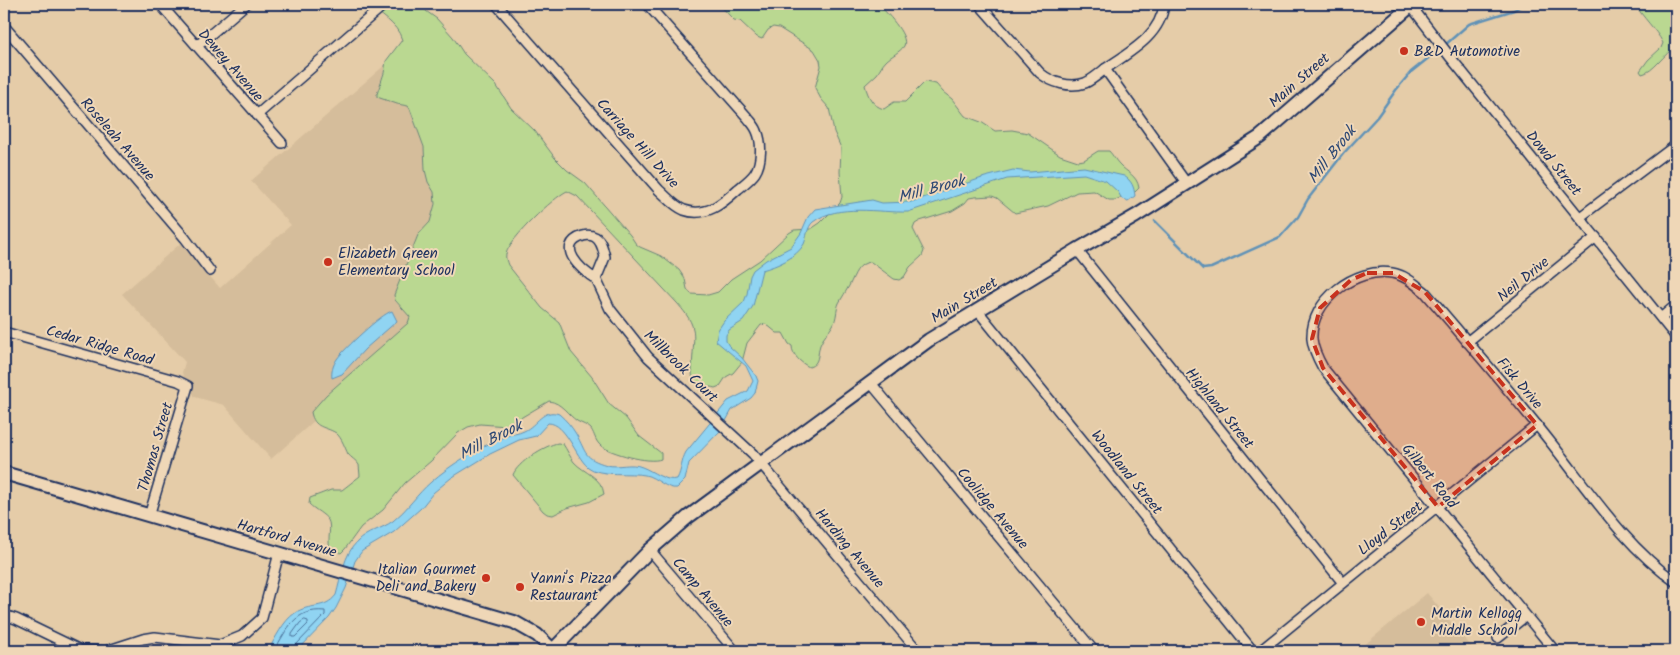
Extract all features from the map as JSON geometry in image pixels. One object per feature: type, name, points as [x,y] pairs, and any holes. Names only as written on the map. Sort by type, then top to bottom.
[{"type":"main road","name":"Main Street","points":[[553,651],[650,550],[688,517],[929,340],[1187,184],[1260,136],[1412,5]]},
{"type":"main road","name":"Hartford Avenue","points":[[4,473],[514,622],[537,635],[553,651]]},
{"type":"street","name":"Dewey Avenue","points":[[160,4],[282,143]]},
{"type":"street","points":[[197,46],[246,4]]},
{"type":"street","points":[[257,115],[385,4]]},
{"type":"street","name":"Carriage Hill Drive","points":[[496,4],[674,204],[683,210],[696,212],[709,210],[719,206],[756,172],[761,144],[757,131],[748,118],[647,4]]},
{"type":"street","points":[[979,4],[1040,73],[1049,80],[1071,85],[1086,82],[1148,38],[1157,25],[1164,4]]},
{"type":"street","name":"Dowd Street","points":[[1412,5],[1451,58],[1676,337]]},
{"type":"street","name":"Roseleah Avenue","points":[[4,26],[185,238],[210,270]]},
{"type":"street","points":[[1105,70],[1187,184]]},
{"type":"street","points":[[1580,218],[1676,145]]},
{"type":"street","name":"Millbrook Court","points":[[596,279],[605,257],[602,244],[595,237],[588,235],[573,242],[570,249],[579,267],[596,279],[610,309],[648,357],[743,443],[760,463]]},
{"type":"street","name":"Neil Drive","points":[[1467,342],[1596,237]]},
{"type":"street","name":"Highland Street","points":[[1076,250],[1343,583]]},
{"type":"street","name":"Fisk Drive","points":[[1320,308],[1350,280],[1367,274],[1393,273],[1410,279],[1425,292],[1467,342],[1617,527],[1661,571],[1676,582]]},
{"type":"street","points":[[1660,318],[1676,305]]},
{"type":"street","name":"Gilbert Road","points":[[1320,308],[1314,324],[1312,339],[1323,368],[1555,651]]},
{"type":"street","name":"Woodland Street","points":[[978,311],[1254,651]]},
{"type":"street","name":"Cedar Ridge Road","points":[[4,332],[178,381],[188,386]]},
{"type":"street","name":"Coolidge Avenue","points":[[870,382],[1094,651]]},
{"type":"street","name":"Thomas Street","points":[[149,516],[188,386]]},
{"type":"street","name":"Lloyd Street","points":[[1260,651],[1536,425]]},
{"type":"street","name":"Harding Avenue","points":[[760,463],[918,651]]},
{"type":"street","name":"Camp Avenue","points":[[650,550],[735,651]]},
{"type":"street","points":[[4,615],[80,650],[106,651],[143,638],[155,637],[220,645],[242,636],[262,618],[279,553]]},
{"type":"street","points":[[1498,638],[1526,616]]},
{"type":"highlighted area","points":[[1367,273],[1393,273],[1425,292],[1537,425],[1438,507],[1323,368],[1312,339],[1320,308],[1351,280]]},
{"type":"shaded area","name":"Elizabeth Green Elementary School","points":[[386,64],[377,94],[397,104],[408,106],[410,109],[424,147],[425,170],[436,198],[430,222],[418,235],[398,284],[395,301],[410,317],[408,323],[394,336],[326,395],[312,418],[314,421],[271,459],[224,405],[195,397],[182,373],[185,362],[122,294],[181,243],[220,288],[291,225],[251,181]]},
{"type":"shaded area","name":"Martin Kellogg Middle School","points":[[1427,593],[1475,651],[1357,651]]},
{"type":"green space","points":[[370,4],[420,4],[437,19],[453,37],[464,54],[496,85],[511,108],[535,131],[555,158],[567,170],[585,183],[636,244],[661,256],[679,270],[691,294],[708,295],[718,292],[731,279],[760,260],[789,233],[794,230],[811,229],[820,223],[840,203],[842,197],[841,148],[834,132],[829,108],[815,88],[821,66],[814,50],[779,28],[773,27],[768,30],[762,39],[757,37],[740,21],[734,20],[719,4],[878,4],[896,23],[905,41],[904,46],[883,64],[877,74],[865,85],[869,97],[876,106],[884,109],[894,102],[905,102],[925,82],[936,84],[952,99],[965,116],[981,122],[995,131],[1012,130],[1028,133],[1060,155],[1078,161],[1084,160],[1098,151],[1109,151],[1119,164],[1134,177],[1139,188],[1135,192],[1115,200],[1109,200],[1094,191],[1077,192],[1048,206],[1015,213],[992,196],[975,197],[969,198],[965,203],[952,211],[920,221],[915,224],[913,229],[924,251],[922,256],[910,267],[904,277],[899,280],[894,279],[871,262],[859,267],[839,303],[834,322],[821,342],[817,361],[813,366],[809,367],[798,358],[783,333],[777,333],[766,324],[761,325],[747,343],[742,362],[733,373],[726,377],[720,386],[715,388],[701,386],[694,382],[692,373],[694,334],[684,312],[577,196],[567,191],[543,210],[515,238],[506,254],[507,263],[542,308],[559,322],[571,352],[592,377],[609,404],[626,418],[639,436],[661,453],[661,459],[639,459],[606,449],[599,444],[589,428],[577,421],[557,404],[549,401],[507,426],[480,424],[468,427],[458,433],[431,461],[405,483],[383,510],[361,527],[341,553],[330,548],[330,526],[328,520],[309,504],[310,498],[331,490],[342,490],[360,476],[359,465],[348,454],[338,435],[317,424],[311,412],[326,395],[408,323],[410,317],[395,300],[394,295],[418,235],[430,222],[435,204],[434,192],[428,182],[425,170],[424,147],[410,109],[408,106],[377,97],[386,61],[402,40],[396,28]]},
{"type":"green space","points":[[1635,4],[1676,4],[1676,47],[1667,53],[1651,70],[1642,74],[1640,71],[1648,60],[1661,48],[1663,43]]},
{"type":"green space","points":[[552,444],[563,444],[578,466],[600,483],[604,494],[589,502],[567,508],[553,515],[543,511],[513,475],[520,465],[532,455]]},
{"type":"water","points":[[1084,167],[1124,176],[1132,184],[1135,196],[1128,201],[1122,199],[1118,192],[1106,181],[1084,174],[1007,179],[908,212],[859,210],[823,216],[811,224],[801,249],[780,264],[762,270],[753,306],[743,321],[729,330],[726,335],[726,341],[729,346],[742,358],[756,376],[758,381],[755,393],[751,398],[732,410],[721,430],[689,463],[685,480],[677,488],[669,487],[645,475],[607,473],[593,470],[583,462],[560,428],[548,423],[536,436],[519,440],[490,454],[451,478],[394,532],[362,551],[355,561],[346,588],[336,608],[329,618],[297,651],[268,651],[280,630],[291,616],[300,610],[322,605],[332,600],[336,595],[349,553],[361,539],[393,521],[426,487],[456,463],[496,440],[524,431],[544,415],[549,413],[559,414],[571,426],[587,454],[594,460],[611,466],[638,466],[664,478],[677,479],[686,452],[728,401],[748,391],[753,381],[746,366],[716,341],[718,330],[724,321],[744,302],[753,270],[766,260],[791,247],[801,233],[808,217],[815,209],[872,200],[882,203],[911,202],[985,177],[1013,170],[1030,172]]},
{"type":"water","points":[[392,311],[397,321],[365,349],[342,374],[332,378],[333,366],[341,354],[372,325]]},
{"type":"waterway","name":"Mill Brook","points":[[1445,45],[1469,24],[1514,10],[1524,4]]},
{"type":"waterway","name":"Mill Brook","points":[[1155,221],[1203,269],[1211,268],[1280,237],[1298,217],[1308,199],[1343,154],[1377,117],[1411,72],[1441,48]]},
{"type":"place","name":"B&D Automotive","points":[[1404,51]]},
{"type":"place","name":"Elizabeth Green Elementary School","points":[[328,262]]},
{"type":"place","name":"Italian Gourmet Deli and Bakery","points":[[486,578]]},
{"type":"place","name":"Yanni's Pizza Restaurant","points":[[520,587]]},
{"type":"place","name":"Martin Kellogg Middle School","points":[[1421,622]]}]
